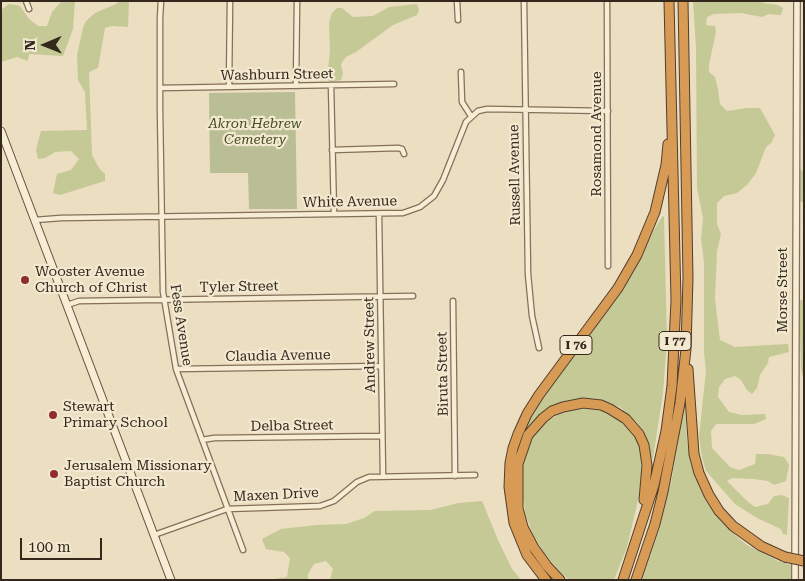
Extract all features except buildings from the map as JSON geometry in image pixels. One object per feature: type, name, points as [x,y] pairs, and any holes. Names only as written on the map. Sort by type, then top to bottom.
[{"type":"highway","name":"I 76","points":[[546,580],[527,555],[514,523],[509,487],[513,448],[527,414],[618,288],[645,239],[655,212],[666,165],[671,104],[669,1]]},
{"type":"highway","points":[[683,1],[688,278],[686,349],[693,444],[697,463],[706,489],[719,511],[733,526],[761,546],[785,557],[804,561]]},
{"type":"highway","name":"I 77","points":[[624,575],[654,485],[666,431],[672,386],[676,300],[671,104]]},
{"type":"highway","name":"I 77","points":[[636,580],[655,524],[664,484],[680,402],[686,349]]},
{"type":"highway","points":[[560,580],[534,548],[523,527],[518,508],[518,464],[522,447],[528,435],[543,418],[552,411],[578,404],[601,405],[618,413],[640,434],[644,445],[647,465],[646,495],[624,575]]},
{"type":"main road","points":[[1,131],[171,580]]},
{"type":"street","points":[[26,1],[29,9]]},
{"type":"street","name":"Fess Avenue","points":[[161,1],[162,289],[176,369],[244,550]]},
{"type":"street","points":[[229,87],[230,1]]},
{"type":"street","points":[[296,86],[297,1]]},
{"type":"street","points":[[457,1],[458,20]]},
{"type":"street","name":"Russell Avenue","points":[[524,1],[528,274],[532,316],[539,348]]},
{"type":"street","name":"Rosamond Avenue","points":[[607,1],[608,266]]},
{"type":"street","name":"Morse Street","points":[[795,580],[797,1]]},
{"type":"street","points":[[461,72],[462,102],[471,116],[478,111],[487,109],[608,111]]},
{"type":"street","name":"Washburn Street","points":[[160,88],[394,84]]},
{"type":"street","points":[[331,85],[334,214]]},
{"type":"street","name":"White Avenue","points":[[35,220],[409,212],[420,208],[428,202],[440,186],[466,122],[471,116]]},
{"type":"street","points":[[332,150],[398,148],[402,149],[404,154]]},
{"type":"street","name":"Andrew Street","points":[[379,214],[383,476]]},
{"type":"street","name":"Tyler Street","points":[[67,305],[79,301],[413,296]]},
{"type":"street","name":"Biruta Street","points":[[453,301],[455,476]]},
{"type":"street","name":"Claudia Avenue","points":[[176,369],[381,366]]},
{"type":"street","name":"Delba Street","points":[[202,440],[223,438],[382,436]]},
{"type":"street","name":"Maxen Drive","points":[[154,535],[227,509],[320,506],[334,501],[362,479],[383,476],[475,475]]},
{"type":"green space","points":[[62,1],[75,1],[73,29],[63,56],[29,54],[28,61],[17,57],[1,62],[1,10],[9,4],[20,6],[29,19],[38,26],[47,26],[52,12]]},
{"type":"green space","points":[[119,1],[129,1],[128,27],[112,26],[105,28],[98,68],[89,72],[92,155],[99,168],[105,174],[105,181],[60,195],[53,193],[57,174],[71,170],[79,159],[71,151],[55,152],[45,158],[38,159],[36,150],[41,131],[87,130],[85,92],[78,80],[77,55],[83,28],[86,21],[95,13]]},
{"type":"green space","points":[[693,1],[763,1],[763,3],[778,5],[783,8],[781,15],[769,14],[762,17],[741,13],[714,14],[707,17],[706,25],[715,26],[716,32],[709,72],[715,77],[720,104],[727,111],[760,108],[775,135],[771,143],[766,147],[756,173],[748,184],[737,193],[724,196],[717,203],[717,224],[721,234],[717,251],[715,299],[720,340],[735,347],[788,344],[789,352],[769,357],[768,363],[760,375],[757,388],[752,394],[741,380],[735,376],[725,379],[719,387],[718,397],[729,412],[741,415],[765,414],[766,419],[754,424],[716,424],[711,431],[712,448],[730,467],[739,470],[755,464],[756,454],[784,457],[789,465],[786,481],[774,485],[768,481],[754,479],[732,478],[727,481],[755,507],[768,504],[774,496],[782,495],[789,498],[787,535],[783,534],[781,529],[757,518],[735,504],[706,471],[702,457],[699,436],[706,371],[704,352],[704,262],[701,239],[703,218],[697,188],[696,47]]},
{"type":"green space","points":[[417,4],[419,10],[417,15],[393,25],[346,57],[341,64],[343,74],[341,80],[332,82],[327,80],[330,51],[329,22],[332,13],[337,8],[342,8],[353,17],[373,16],[389,7]]},
{"type":"green space","name":"Akron Hebrew Cemetery","points":[[295,92],[297,209],[249,209],[248,173],[210,173],[209,93]]},
{"type":"green space","points":[[800,169],[804,172],[804,202],[799,201]]},
{"type":"green space","points":[[664,216],[667,340],[663,393],[653,458],[651,458],[645,435],[638,424],[620,407],[596,399],[573,399],[553,405],[539,416],[521,438],[527,422],[547,392],[627,282],[654,230]]},
{"type":"green space","points":[[799,300],[804,300],[804,380],[801,370]]},
{"type":"green space","points":[[684,404],[691,464],[695,478],[706,501],[736,536],[747,545],[778,561],[791,565],[791,579],[642,580],[659,530],[672,478]]},
{"type":"green space","points":[[571,410],[604,411],[618,419],[636,437],[641,449],[639,496],[627,547],[614,580],[569,580],[545,554],[534,536],[526,516],[522,491],[523,466],[528,444],[547,421]]},
{"type":"green space","points":[[482,501],[512,569],[521,580],[330,580],[333,569],[326,561],[314,564],[308,574],[308,580],[268,580],[287,577],[290,558],[284,552],[266,549],[262,539],[281,529],[346,524],[364,518],[375,511],[430,510],[459,503]]},
{"type":"place","name":"Wooster Avenue Church of Christ","points":[[25,280]]},
{"type":"place","name":"Stewart Primary School","points":[[53,415]]},
{"type":"place","name":"Jerusalem Missionary Baptist Church","points":[[54,474]]}]
